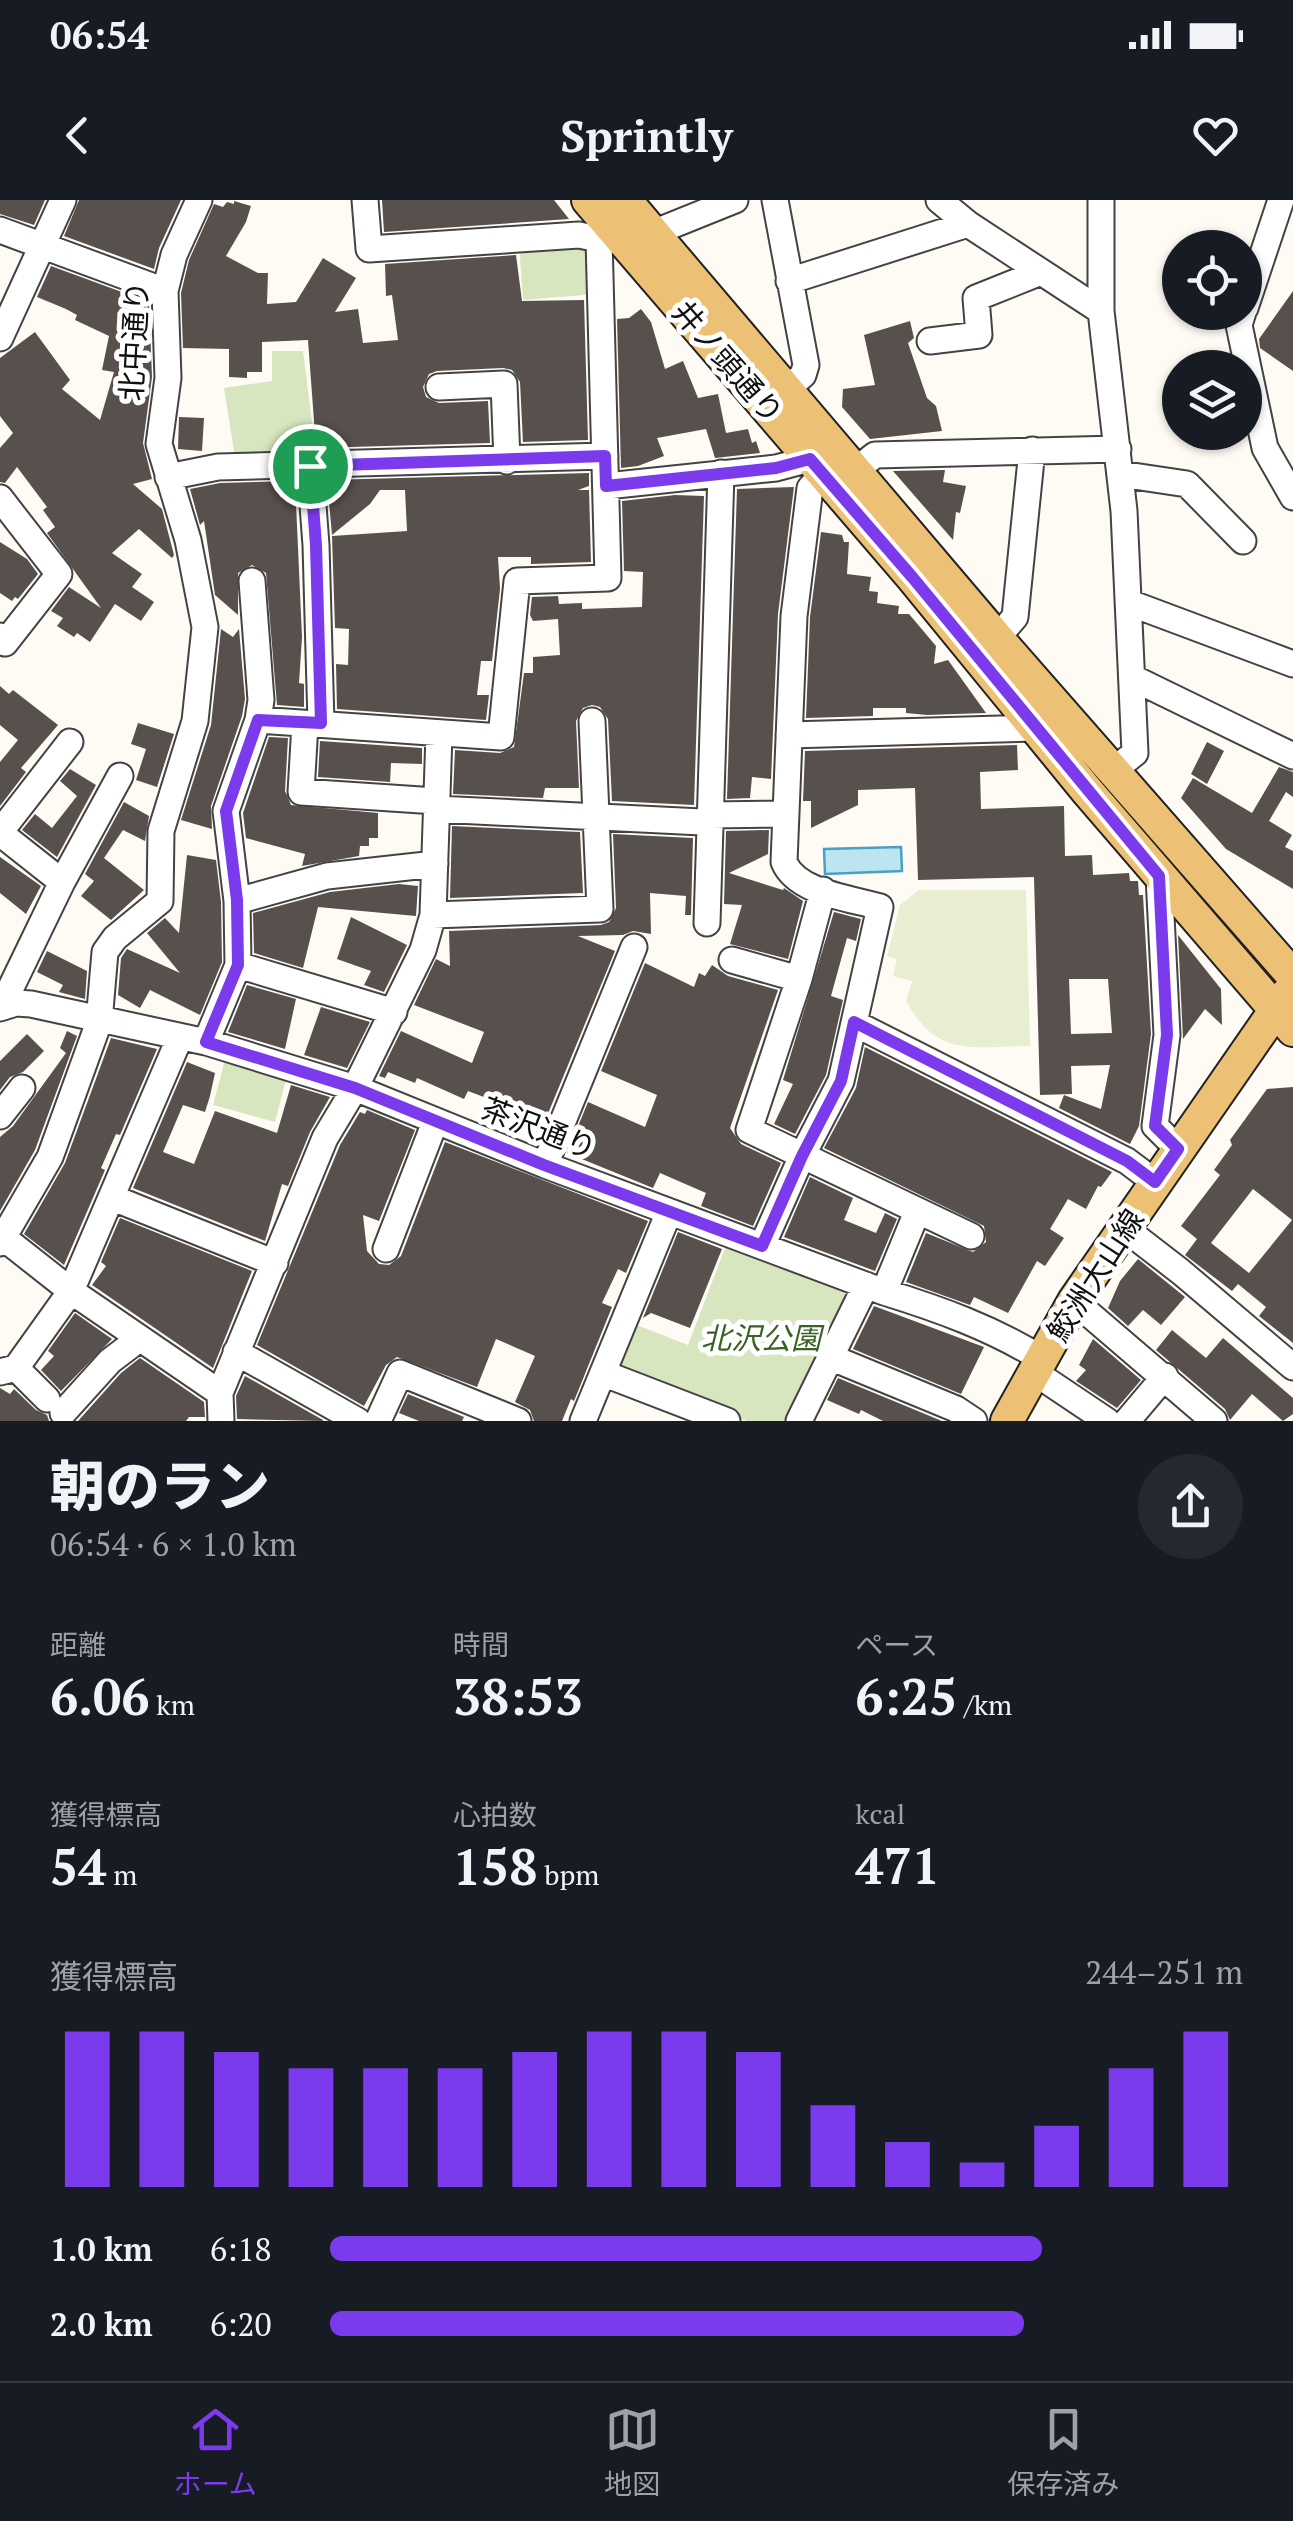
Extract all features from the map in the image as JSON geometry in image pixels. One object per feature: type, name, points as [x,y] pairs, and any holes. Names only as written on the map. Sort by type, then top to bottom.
[{"type":"main road","name":"井ノ頭通り","points":[[588,200],[612,222],[1159,876],[1288,1008]]},
{"type":"main road","name":"井ノ頭通り","points":[[612,222],[653,233],[997,638],[1293,976]]},
{"type":"main road","name":"鮫洲大山線","points":[[1007,1421],[1074,1301],[1178,1149],[1288,1008]]},
{"type":"street","points":[[0,338],[63,200]]},
{"type":"street","name":"北中通り","points":[[99,1022],[105,952],[115,938],[160,900],[161,831],[195,721],[205,627],[188,540],[159,444],[168,378],[165,292],[174,255],[198,200]]},
{"type":"street","points":[[258,720],[501,736],[517,581],[608,578],[605,456],[612,222],[579,235],[369,249],[365,200]]},
{"type":"street","points":[[653,233],[735,200]]},
{"type":"street","points":[[775,200],[806,366],[803,375],[786,390]]},
{"type":"street","points":[[939,200],[968,224],[1101,311]]},
{"type":"street","points":[[1101,200],[1101,311],[1119,461],[1130,603],[1135,753],[1114,770]]},
{"type":"street","points":[[1262,256],[1281,200]]},
{"type":"street","points":[[789,281],[968,224]]},
{"type":"street","points":[[0,230],[165,292]]},
{"type":"street","points":[[930,342],[979,335],[976,298],[1041,272]]},
{"type":"street","points":[[1241,330],[1265,448],[1293,497]]},
{"type":"street","points":[[439,387],[504,384],[507,461]]},
{"type":"street","points":[[997,638],[1015,617],[1032,450]]},
{"type":"street","points":[[856,470],[875,455],[1032,450],[1119,461],[1187,484],[1243,542]]},
{"type":"street","points":[[171,483],[218,467],[605,456]]},
{"type":"street","points":[[310,466],[316,545],[313,723],[301,792],[594,817],[702,822],[710,815],[784,814]]},
{"type":"street","points":[[606,486],[721,472],[817,466],[810,488],[794,616],[784,862],[796,879],[880,907],[841,1081],[762,1246]]},
{"type":"street","points":[[707,923],[721,472]]},
{"type":"street","points":[[0,498],[59,574],[5,643],[0,636]]},
{"type":"street","points":[[206,1042],[238,965],[237,900],[226,811],[258,720],[261,700],[252,581]]},
{"type":"street","points":[[1130,603],[1293,664]]},
{"type":"street","points":[[1133,678],[1293,756]]},
{"type":"street","points":[[432,914],[600,908],[592,721]]},
{"type":"street","points":[[789,735],[1036,728]]},
{"type":"street","points":[[222,1421],[220,1393],[325,1138],[355,1088],[423,950],[432,914],[439,734]]},
{"type":"street","points":[[62,882],[0,833],[70,742]]},
{"type":"street","points":[[1,1007],[62,882],[120,776]]},
{"type":"street","points":[[237,900],[327,876],[435,864]]},
{"type":"street","points":[[1159,876],[1167,1035],[1155,1126],[1178,1149]]},
{"type":"street","points":[[823,890],[799,979],[749,1130],[972,1236]]},
{"type":"street","points":[[544,1165],[634,947]]},
{"type":"street","points":[[732,960],[799,979]]},
{"type":"street","points":[[238,965],[394,1012]]},
{"type":"street","name":"茶沢通り","points":[[1,1007],[16,1002],[31,1004],[99,1022],[206,1042],[355,1088],[544,1165],[1005,1336],[1106,1421]]},
{"type":"street","points":[[99,1022],[50,1157],[1,1239],[220,1393]]},
{"type":"street","points":[[854,1022],[1127,1161],[1155,1182]]},
{"type":"street","points":[[140,1339],[110,1361],[61,1411],[8,1370],[66,1287],[112,1198],[172,1035]]},
{"type":"street","points":[[66,1287],[172,1035]]},
{"type":"street","points":[[0,1116],[22,1088]]},
{"type":"street","points":[[386,1249],[435,1122]]},
{"type":"street","points":[[112,1198],[275,1263]]},
{"type":"street","points":[[583,1421],[669,1212]]},
{"type":"street","points":[[800,1421],[830,1358],[917,1212]]},
{"type":"street","points":[[1124,1228],[1182,1272],[1293,1368]]},
{"type":"street","points":[[1074,1301],[1214,1421]]},
{"type":"street","points":[[236,1352],[358,1421]]},
{"type":"street","points":[[830,1358],[956,1409],[974,1421]]},
{"type":"street","points":[[378,1421],[400,1373],[518,1421]]},
{"type":"street","points":[[604,1374],[727,1421]]},
{"type":"street","points":[[1127,1421],[1165,1376]]},
{"type":"green space","points":[[591,239],[597,294],[523,300],[519,245]]},
{"type":"green space","points":[[272,351],[303,351],[316,453],[235,457],[224,388],[272,381]]},
{"type":"green space","points":[[919,890],[1026,890],[1030,1046],[958,1045],[944,1041],[918,1020],[906,1001],[912,981],[893,976],[897,959],[887,956],[900,905]]},
{"type":"green space","points":[[225,1060],[286,1080],[275,1122],[213,1105]]},
{"type":"green space","name":"北沢公園","points":[[727,1243],[852,1294],[795,1421],[747,1421],[620,1372],[615,1364],[629,1322],[688,1345]]},
{"type":"water","points":[[901,847],[902,871],[825,874],[824,849]]},
{"type":"building","points":[[0,200],[45,200],[34,225],[0,214]]},
{"type":"building","points":[[79,200],[181,200],[154,269],[64,236]]},
{"type":"building","points":[[382,200],[554,200],[569,219],[384,232]]},
{"type":"building","points":[[234,201],[251,206],[226,256],[258,273],[268,273],[267,304],[296,302],[323,258],[356,278],[335,312],[358,309],[363,343],[398,340],[392,295],[386,296],[385,264],[516,255],[522,301],[584,300],[588,440],[523,442],[520,382],[512,370],[503,368],[437,371],[429,374],[423,387],[426,397],[439,403],[488,401],[490,443],[316,448],[308,340],[262,342],[262,372],[247,372],[247,378],[229,377],[229,349],[183,348],[181,293],[189,260],[214,204],[223,207]]},
{"type":"building","points":[[51,266],[149,302],[152,377],[143,443],[152,479],[133,484],[162,509],[174,555],[172,558],[139,529],[112,553],[142,574],[132,587],[154,602],[141,621],[115,604],[90,642],[57,626],[63,618],[51,611],[69,587],[101,608],[47,533],[55,527],[43,510],[47,507],[17,467],[5,483],[0,482],[0,448],[13,433],[0,416],[0,358],[35,332],[70,380],[62,389],[100,420],[114,372],[102,370],[109,336],[75,320],[77,315],[66,309],[37,297]]},
{"type":"building","points":[[1293,291],[1293,371],[1260,348],[1259,339]]},
{"type":"building","points":[[641,309],[651,322],[665,369],[683,361],[698,398],[718,394],[726,433],[748,429],[760,453],[715,458],[706,429],[657,438],[664,456],[621,468],[617,319],[629,318]]},
{"type":"building","points":[[910,321],[914,338],[908,343],[927,398],[936,406],[942,431],[870,439],[842,407],[843,389],[875,385],[864,335]]},
{"type":"building","points":[[179,417],[204,418],[202,451],[178,449]]},
{"type":"building","points":[[945,470],[943,482],[966,486],[960,513],[956,512],[953,540],[893,471]]},
{"type":"building","points":[[589,473],[589,486],[578,490],[589,490],[591,562],[531,564],[531,557],[498,557],[500,589],[492,661],[481,661],[477,695],[489,695],[486,720],[337,709],[336,664],[348,665],[349,629],[335,628],[332,536],[407,531],[405,490],[380,490],[370,504],[332,535],[327,480]]},
{"type":"building","points":[[295,481],[302,637],[299,683],[304,684],[304,707],[277,705],[266,573],[252,565],[238,573],[238,615],[215,595],[204,521],[200,525],[190,489],[220,483]]},
{"type":"building","points":[[794,487],[778,614],[771,779],[752,777],[750,798],[727,799],[737,489]]},
{"type":"building","points":[[704,496],[694,805],[612,801],[608,719],[600,707],[592,705],[583,708],[576,721],[579,788],[545,788],[543,798],[453,794],[455,750],[500,753],[514,747],[524,673],[533,673],[533,657],[560,655],[558,619],[533,621],[532,597],[558,596],[559,604],[582,603],[582,609],[642,607],[643,572],[624,571],[622,501]]},
{"type":"building","points":[[821,532],[842,535],[844,542],[849,542],[847,574],[871,577],[869,591],[878,592],[877,603],[899,606],[898,614],[909,614],[936,646],[934,664],[948,660],[986,713],[927,715],[906,713],[906,708],[873,708],[873,716],[806,718],[810,617]]},
{"type":"building","points":[[0,542],[27,559],[38,574],[12,601],[0,593]]},
{"type":"building","points":[[221,629],[233,637],[239,629],[245,699],[211,806],[212,829],[181,820],[211,725]]},
{"type":"building","points":[[0,686],[9,694],[13,690],[58,725],[21,768],[26,772],[0,806],[0,762],[18,740],[0,725]]},
{"type":"building","points":[[138,723],[174,734],[157,787],[136,780],[146,749],[131,744]]},
{"type":"building","points":[[269,737],[288,738],[285,791],[291,805],[378,813],[378,838],[369,838],[369,846],[360,846],[359,856],[302,866],[305,854],[246,838],[243,813]]},
{"type":"building","points":[[320,741],[422,748],[422,764],[391,763],[390,782],[318,777]]},
{"type":"building","points":[[1207,742],[1224,751],[1207,784],[1191,774]]},
{"type":"building","points":[[1017,745],[1018,770],[980,772],[981,809],[1064,806],[1065,856],[1092,855],[1093,875],[1129,873],[1130,881],[1138,881],[1139,895],[1143,895],[1151,1034],[1139,1126],[1130,1144],[1059,1108],[1064,1095],[1101,1109],[1110,1065],[1071,1066],[1072,1094],[1040,1095],[1034,877],[918,880],[915,788],[858,790],[858,805],[811,828],[811,801],[803,801],[805,751]],"holes":[[[1069,979],[1108,979],[1112,1033],[1071,1034]]]},
{"type":"building","points":[[1279,767],[1293,772],[1293,797],[1286,792],[1269,821],[1292,835],[1285,847],[1293,851],[1293,889],[1226,849],[1181,798],[1193,778],[1252,813]]},
{"type":"building","points":[[70,769],[96,785],[57,857],[22,830],[35,814],[52,828],[77,796],[60,781]]},
{"type":"building","points":[[124,802],[149,816],[145,841],[123,830],[104,858],[144,890],[111,920],[81,896],[94,881],[85,874]]},
{"type":"building","points":[[452,826],[580,832],[583,893],[450,898]]},
{"type":"building","points":[[769,830],[768,854],[729,873],[784,888],[803,901],[788,959],[730,944],[742,905],[724,904],[726,831]]},
{"type":"building","points":[[613,834],[693,838],[691,915],[685,915],[686,896],[650,893],[651,934],[633,931],[623,935],[578,936],[615,951],[540,1133],[519,1124],[523,1112],[468,1091],[464,1099],[417,1078],[415,1083],[388,1072],[385,1078],[379,1076],[401,1031],[472,1063],[484,1032],[414,1005],[436,959],[450,966],[449,931],[609,922],[616,908]]},
{"type":"building","points":[[187,855],[216,860],[221,902],[222,962],[200,1015],[150,990],[140,1008],[118,995],[121,958],[127,949],[180,973],[147,933],[165,918],[179,933]]},
{"type":"building","points":[[0,857],[41,886],[26,914],[0,893]]},
{"type":"building","points":[[399,884],[418,886],[416,916],[318,907],[303,968],[254,953],[253,913],[330,892]]},
{"type":"building","points":[[834,912],[861,919],[856,941],[847,938],[831,996],[843,1000],[826,1075],[795,1134],[774,1124],[793,1084],[783,1080]]},
{"type":"building","points":[[351,917],[407,945],[384,992],[364,985],[371,971],[337,959]]},
{"type":"building","points":[[1178,935],[1221,989],[1222,1025],[1205,1009],[1183,1039]]},
{"type":"building","points":[[47,951],[87,971],[85,999],[59,992],[63,985],[37,972]]},
{"type":"building","points":[[645,963],[694,987],[699,973],[705,976],[712,965],[728,976],[778,990],[730,1128],[741,1144],[781,1163],[753,1226],[701,1206],[706,1193],[660,1173],[653,1188],[567,1153],[588,1102],[645,1127],[657,1095],[601,1071]]},
{"type":"building","points":[[247,985],[296,999],[285,1049],[228,1032]]},
{"type":"building","points":[[321,1007],[370,1022],[347,1068],[304,1055]]},
{"type":"building","points":[[67,1031],[77,1036],[35,1150],[0,1211],[0,1137],[13,1126],[66,1053],[60,1048]]},
{"type":"building","points":[[27,1034],[44,1051],[23,1072],[10,1077],[0,1090],[0,1061]]},
{"type":"building","points":[[111,1038],[157,1049],[120,1135],[116,1134],[101,1168],[105,1170],[64,1265],[24,1234],[65,1163]]},
{"type":"building","points":[[865,1047],[1112,1172],[1098,1186],[1086,1209],[1068,1199],[1050,1229],[1064,1238],[1045,1266],[1037,1261],[1008,1313],[974,1297],[970,1305],[906,1282],[926,1233],[973,1252],[986,1242],[984,1226],[824,1148],[856,1088]]},
{"type":"building","points":[[187,1062],[215,1073],[210,1096],[205,1112],[183,1105],[163,1152],[194,1164],[215,1111],[277,1133],[291,1085],[330,1097],[310,1132],[288,1186],[282,1184],[265,1241],[133,1188]]},
{"type":"building","points":[[1293,1087],[1293,1343],[1259,1316],[1266,1307],[1238,1284],[1232,1291],[1185,1255],[1197,1239],[1181,1226],[1220,1175],[1214,1170],[1232,1145],[1230,1140],[1267,1089]],"holes":[[[1253,1189],[1292,1220],[1249,1273],[1211,1243]]]},
{"type":"building","points":[[367,1110],[415,1130],[379,1221],[363,1215],[367,1251],[379,1264],[389,1265],[401,1256],[445,1142],[648,1221],[626,1273],[618,1269],[602,1303],[612,1307],[562,1421],[534,1421],[530,1410],[515,1402],[535,1356],[496,1339],[477,1387],[397,1357],[386,1365],[364,1406],[257,1345],[340,1145],[360,1112],[365,1114]]},
{"type":"building","points":[[810,1177],[853,1198],[844,1220],[876,1233],[885,1213],[897,1219],[875,1271],[784,1237]]},
{"type":"building","points":[[120,1218],[252,1271],[213,1368],[92,1285],[106,1266],[101,1262]]},
{"type":"building","points":[[678,1232],[722,1249],[690,1328],[651,1313],[643,1318]]},
{"type":"building","points":[[1138,1259],[1185,1297],[1161,1325],[1143,1310],[1128,1326],[1108,1308],[1120,1281]]},
{"type":"building","points":[[874,1306],[984,1347],[961,1394],[853,1349]]},
{"type":"building","points":[[75,1313],[112,1339],[61,1391],[41,1370],[54,1356],[48,1351]]},
{"type":"building","points":[[1172,1330],[1206,1358],[1223,1338],[1293,1398],[1293,1414],[1283,1421],[1252,1394],[1230,1420],[1225,1409],[1156,1350]]},
{"type":"building","points":[[1093,1339],[1141,1380],[1117,1408],[1076,1381],[1086,1370],[1079,1365]]},
{"type":"building","points":[[140,1358],[204,1402],[205,1417],[189,1417],[186,1421],[78,1421],[121,1373]]},
{"type":"building","points":[[245,1376],[323,1421],[237,1419],[236,1396]]},
{"type":"building","points":[[838,1378],[942,1421],[883,1421],[861,1410],[859,1414],[827,1400]]},
{"type":"building","points":[[0,1388],[10,1394],[14,1389],[47,1415],[49,1421],[0,1421]]},
{"type":"building","points":[[408,1394],[464,1417],[462,1421],[419,1421],[399,1413]]},
{"type":"route","points":[[605,456],[606,486],[776,468],[810,459],[1159,876],[1167,1035],[1155,1126],[1178,1149],[1155,1182],[1127,1161],[854,1022],[841,1081],[762,1246],[544,1165],[355,1088],[206,1042],[238,965],[237,900],[226,811],[248,746],[258,720],[321,723],[310,466],[605,456]]}]
